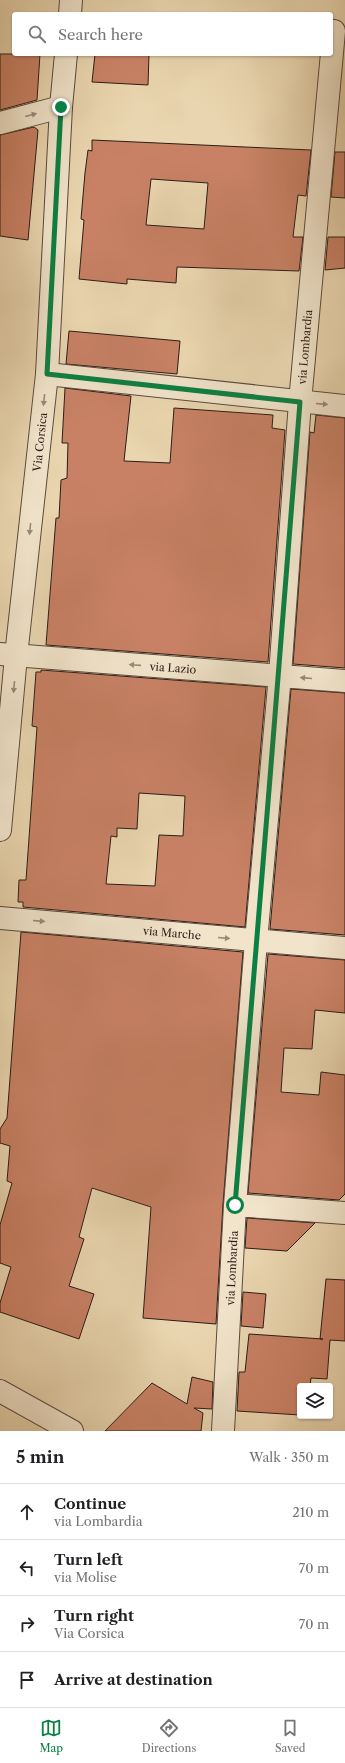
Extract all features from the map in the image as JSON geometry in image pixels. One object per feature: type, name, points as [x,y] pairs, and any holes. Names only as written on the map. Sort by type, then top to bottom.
[{"type":"street","points":[[70,12],[71,0]]},
{"type":"street","name":"via Lombardia","points":[[333,31],[333,42]]},
{"type":"street","name":"Via Corsica","points":[[0,830],[8,655],[47,374],[61,107],[66,56]]},
{"type":"street","name":"via Lombardia","points":[[223,1431],[235,1205],[256,941],[280,675],[300,402],[332,56]]},
{"type":"street","points":[[0,124],[61,107]]},
{"type":"street","points":[[47,374],[345,406]]},
{"type":"street","name":"via Lazio","points":[[8,655],[345,681]]},
{"type":"street","name":"via Marche","points":[[0,918],[345,948]]},
{"type":"street","points":[[235,1205],[345,1213]]},
{"type":"street","points":[[0,1391],[72,1431]]},
{"type":"building","points":[[0,54],[12,54],[12,56],[40,56],[37,100],[0,110]]},
{"type":"building","points":[[95,56],[149,56],[148,85],[92,82]]},
{"type":"building","points":[[34,127],[38,130],[28,240],[0,236],[0,135]]},
{"type":"building","points":[[92,140],[311,150],[306,196],[298,195],[293,237],[303,237],[299,271],[177,267],[176,283],[127,279],[127,284],[79,279],[84,220],[81,219],[85,173],[88,150],[92,151]],"holes":[[[151,179],[208,183],[204,229],[146,225]]]},
{"type":"building","points":[[335,152],[345,152],[345,198],[331,197]]},
{"type":"building","points":[[328,237],[345,237],[345,268],[325,270]]},
{"type":"building","points":[[69,331],[180,341],[177,374],[66,364]]},
{"type":"building","points":[[65,388],[131,396],[124,461],[170,463],[174,408],[273,415],[272,428],[285,430],[268,662],[46,645],[56,518],[59,518],[61,480],[67,478],[68,443],[62,443]]},
{"type":"building","points":[[316,415],[345,418],[345,668],[293,664],[310,432],[314,433]]},
{"type":"building","points":[[41,670],[266,687],[245,927],[23,907],[23,902],[18,902],[19,880],[26,880],[37,727],[32,726],[36,672],[41,672]],"holes":[[[139,793],[185,796],[183,836],[159,835],[155,886],[106,884],[111,836],[117,837],[117,828],[137,829]]]},
{"type":"building","points":[[291,689],[345,693],[345,935],[270,929]]},
{"type":"building","points":[[21,932],[243,952],[223,1204],[216,1324],[143,1318],[151,1207],[92,1188],[79,1237],[84,1239],[69,1286],[94,1294],[79,1339],[0,1312],[0,1303],[11,1267],[0,1263],[0,1225],[12,1183],[7,1181],[10,1146],[0,1143],[0,1129],[7,1118]]},
{"type":"building","points":[[268,954],[345,960],[345,1013],[315,1010],[312,1049],[284,1048],[281,1092],[319,1095],[321,1072],[345,1075],[345,1194],[339,1200],[248,1193]]},
{"type":"building","points":[[247,1218],[315,1223],[287,1251],[245,1248]]},
{"type":"building","points":[[326,1279],[345,1280],[345,1341],[330,1340],[327,1379],[311,1378],[310,1383],[297,1383],[297,1415],[237,1411],[239,1372],[245,1372],[249,1334],[320,1339]]},
{"type":"building","points":[[243,1292],[266,1294],[263,1328],[241,1326]]},
{"type":"building","points":[[192,1377],[213,1382],[212,1409],[194,1408],[203,1413],[201,1431],[105,1431],[152,1383],[187,1404]]},
{"type":"route","points":[[61,107],[47,374],[300,402],[280,675],[256,941],[235,1205]]}]
